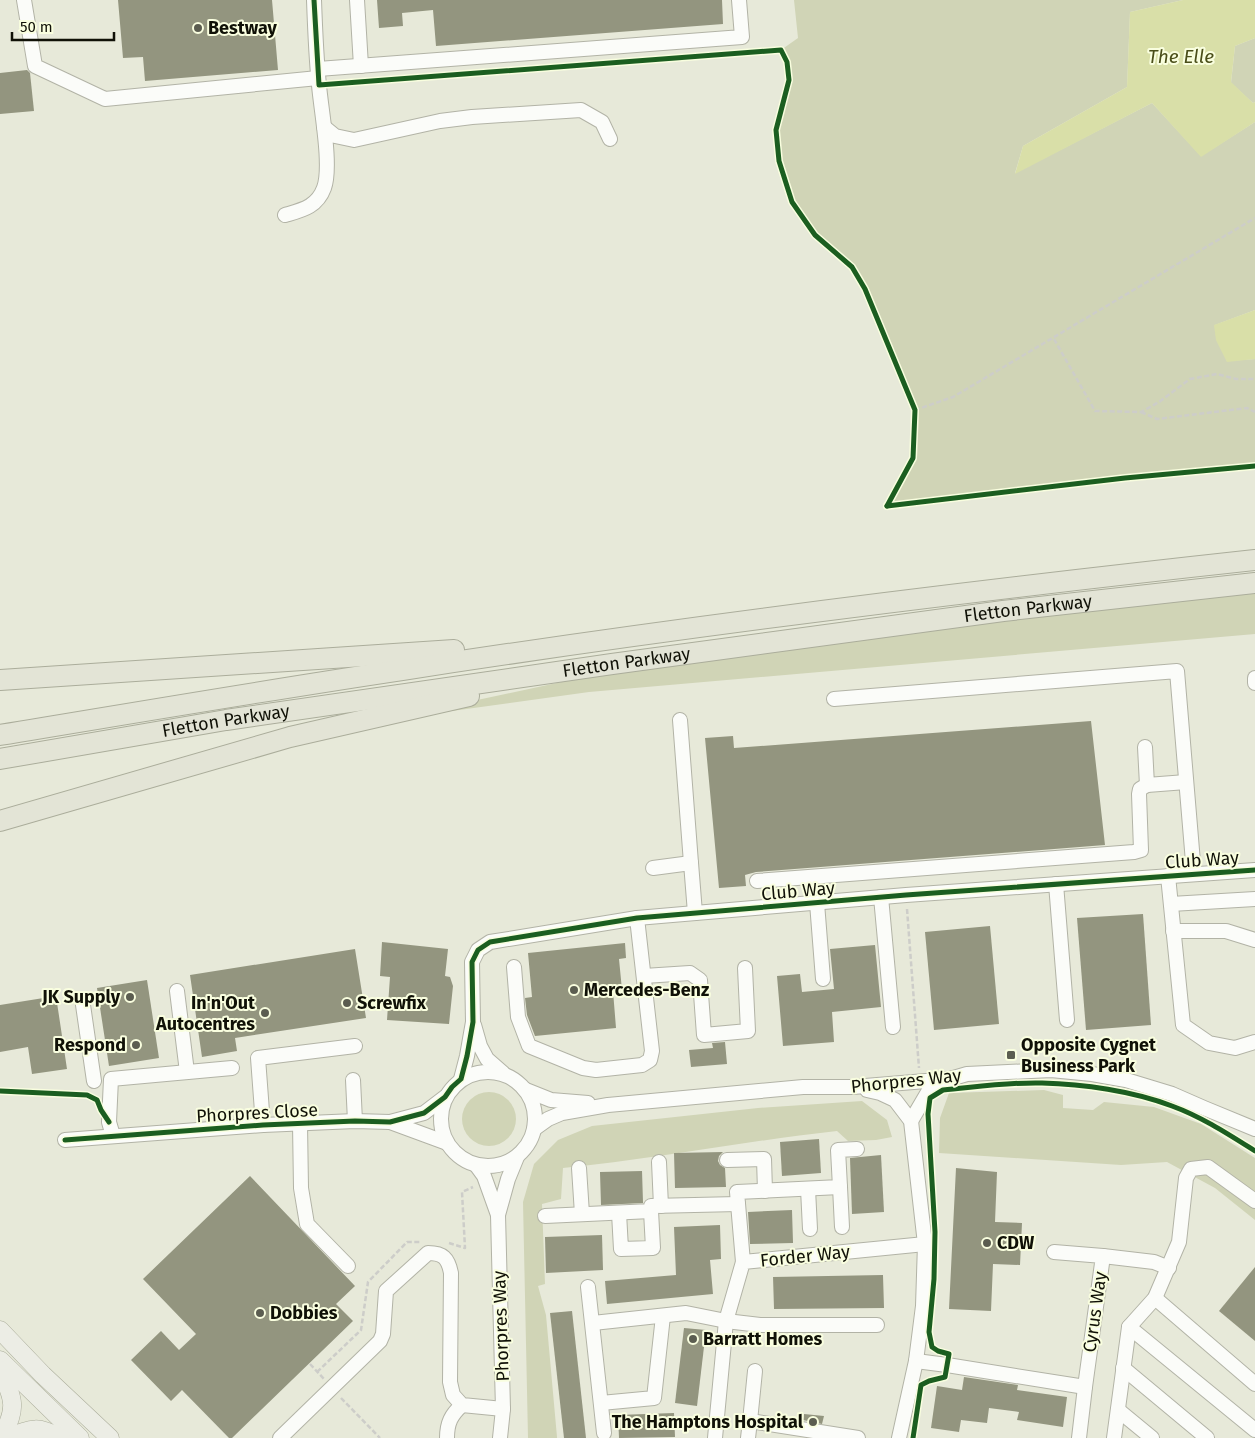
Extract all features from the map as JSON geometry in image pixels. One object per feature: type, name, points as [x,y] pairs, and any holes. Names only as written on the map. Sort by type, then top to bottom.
[{"type":"highway","name":"Fletton Parkway","points":[[0,735],[394,671],[607,640],[999,588],[1255,560]]},
{"type":"highway","name":"Fletton Parkway","points":[[0,759],[226,720],[612,664],[1003,611],[1255,583]]},
{"type":"highway","points":[[0,680],[607,640]]},
{"type":"highway","points":[[0,820],[290,737],[612,664]]},
{"type":"main road","points":[[0,1330],[43,1375],[110,1438]]},
{"type":"main road","points":[[0,1360],[80,1438]]},
{"type":"main road","points":[[0,1370],[8,1387],[13,1408],[9,1424],[1,1438]]},
{"type":"main road","points":[[9,1438],[31,1430],[44,1429],[61,1438]]},
{"type":"street","points":[[24,0],[35,66],[105,99],[318,77],[361,66],[742,37],[739,0]]},
{"type":"street","points":[[285,214],[309,208],[318,199],[324,188],[327,173],[318,77],[314,0]]},
{"type":"street","points":[[357,0],[361,66]]},
{"type":"street","points":[[324,128],[335,136],[354,140],[376,137],[440,121],[582,110],[602,122],[610,139]]},
{"type":"street","points":[[834,700],[1177,671],[1194,874]]},
{"type":"street","points":[[1254,678],[1255,683]]},
{"type":"street","points":[[680,720],[690,863],[696,913]]},
{"type":"street","points":[[1145,748],[1147,785]]},
{"type":"street","points":[[757,881],[1134,852],[1142,850],[1140,789],[1147,785],[1186,782]]},
{"type":"street","points":[[653,868],[690,863]]},
{"type":"street","name":"Club Way","points":[[461,1079],[473,1022],[472,962],[478,950],[490,942],[637,918],[906,895],[1255,870]]},
{"type":"street","points":[[1168,876],[1183,1025],[1209,1043],[1235,1048],[1255,1042]]},
{"type":"street","points":[[1056,884],[1067,1020]]},
{"type":"street","points":[[881,897],[893,1027]]},
{"type":"street","points":[[1171,904],[1255,899]]},
{"type":"street","points":[[816,903],[823,979]]},
{"type":"street","points":[[514,967],[518,1017],[528,1046],[583,1068],[596,1070],[642,1065],[650,1060],[652,1051],[637,918]]},
{"type":"street","points":[[1173,931],[1226,931],[1255,940]]},
{"type":"street","points":[[644,976],[690,973],[700,980],[704,1035],[748,1031],[744,968]]},
{"type":"street","points":[[177,992],[187,1072]]},
{"type":"street","points":[[83,1005],[94,1080]]},
{"type":"street","name":"Club Way","points":[[473,1022],[480,1046],[487,1059],[504,1074]]},
{"type":"street","points":[[263,1125],[258,1058],[355,1046]]},
{"type":"street","points":[[113,1136],[109,1122],[111,1079],[232,1068]]},
{"type":"street","name":"Phorpres Way","points":[[534,1129],[548,1118],[562,1113],[608,1105],[803,1087],[853,1087],[950,1079],[967,1074],[1051,1070],[1126,1080],[1172,1094],[1255,1129]]},
{"type":"street","points":[[489,1071],[504,1074],[526,1090],[533,1102],[534,1129],[525,1149],[517,1157],[504,1164],[490,1166],[476,1165],[454,1153],[447,1143],[441,1128],[440,1112],[445,1097],[461,1079],[474,1073],[489,1071]]},
{"type":"street","points":[[803,1087],[832,1081],[938,1072],[967,1074]]},
{"type":"street","points":[[911,1121],[928,1092],[950,1079]]},
{"type":"street","points":[[353,1080],[355,1121]]},
{"type":"street","points":[[853,1087],[880,1093],[895,1100],[911,1121],[925,1244],[923,1306],[916,1361],[899,1438]]},
{"type":"street","name":"Phorpres Way","points":[[526,1090],[551,1100],[608,1105]]},
{"type":"street","name":"Phorpres Close","points":[[65,1140],[263,1125],[355,1121],[390,1122],[424,1113],[445,1097]]},
{"type":"street","name":"Phorpres Close","points":[[390,1122],[447,1143]]},
{"type":"street","points":[[300,1124],[301,1188],[307,1224],[348,1266]]},
{"type":"street","points":[[842,1227],[838,1150],[857,1150]]},
{"type":"street","name":"Phorpres Way","points":[[500,1438],[503,1409],[498,1214],[508,1179],[517,1157]]},
{"type":"street","points":[[728,1160],[764,1158],[765,1191]]},
{"type":"street","points":[[619,1213],[621,1249],[653,1248],[659,1162]]},
{"type":"street","name":"Phorpres Way","points":[[476,1165],[484,1176],[498,1214]]},
{"type":"street","points":[[1114,1438],[1129,1327],[1155,1298],[1169,1268],[1179,1242],[1186,1178],[1191,1168],[1208,1167],[1255,1201]]},
{"type":"street","points":[[579,1168],[582,1214]]},
{"type":"street","points":[[743,1262],[737,1192],[840,1187]]},
{"type":"street","points":[[808,1189],[810,1229]]},
{"type":"street","points":[[545,1216],[619,1213],[738,1204]]},
{"type":"street","name":"Forder Way","points":[[715,1438],[726,1321],[743,1262],[925,1244]]},
{"type":"street","name":"Cyrus Way","points":[[1054,1252],[1103,1256],[1079,1438]]},
{"type":"street","points":[[280,1438],[380,1341],[383,1334],[386,1291],[428,1253],[437,1253],[446,1258],[451,1273],[450,1382],[453,1395],[462,1405],[503,1409]]},
{"type":"street","points":[[1103,1256],[1154,1262],[1169,1268]]},
{"type":"street","points":[[588,1286],[604,1434]]},
{"type":"street","points":[[1155,1298],[1255,1384]]},
{"type":"street","points":[[593,1323],[686,1313],[760,1325],[877,1325]]},
{"type":"street","points":[[601,1403],[654,1398],[663,1316]]},
{"type":"street","points":[[1129,1327],[1255,1430]]},
{"type":"street","points":[[916,1361],[1085,1387]]},
{"type":"street","points":[[1123,1368],[1208,1438]]},
{"type":"street","points":[[748,1438],[755,1371]]},
{"type":"street","points":[[447,1438],[447,1424],[462,1405]]},
{"type":"street","points":[[1118,1410],[1152,1438]]},
{"type":"street","points":[[750,1421],[858,1438]]},
{"type":"path","points":[[915,410],[953,397],[1054,339],[1255,218]]},
{"type":"path","points":[[1054,339],[1095,411],[1141,412],[1157,419],[1247,408],[1255,412]]},
{"type":"path","points":[[1141,412],[1159,402],[1190,379],[1217,374],[1236,379],[1255,379]]},
{"type":"path","points":[[911,402],[915,410],[914,420]]},
{"type":"path","points":[[906,895],[920,1074]]},
{"type":"path","points":[[310,1364],[380,1438]]},
{"type":"shaded area","points":[[794,0],[1183,0],[1130,12],[1127,87],[1023,146],[1015,173],[1152,103],[1201,156],[1255,122],[1255,310],[1215,325],[1227,361],[1255,359],[1255,466],[1125,478],[887,506],[913,458],[915,410],[865,289],[852,268],[815,235],[792,202],[779,161],[776,130],[789,80],[787,62],[781,50],[798,38]]},
{"type":"shaded area","points":[[1255,38],[1255,102],[1253,103],[1231,83],[1235,46]]},
{"type":"shaded area","points":[[1255,592],[1255,634],[589,692],[379,721],[580,678],[836,640]]},
{"type":"shaded area","points":[[1044,1090],[1063,1095],[1063,1108],[1093,1110],[1104,1102],[1154,1107],[1201,1124],[1255,1158],[1255,1220],[1215,1188],[1167,1162],[1121,1165],[939,1153],[940,1118],[949,1093]]},
{"type":"shaded area","points":[[484,1092],[494,1092],[504,1096],[512,1104],[516,1119],[512,1134],[504,1142],[494,1146],[484,1146],[474,1142],[466,1134],[462,1124],[462,1114],[466,1104],[474,1096]]},
{"type":"shaded area","points":[[862,1101],[887,1120],[892,1137],[876,1140],[848,1141],[837,1131],[563,1168],[561,1199],[542,1204],[545,1284],[538,1286],[546,1315],[557,1438],[528,1438],[523,1202],[534,1164],[558,1140],[592,1126],[758,1108]]},
{"type":"water","name":"The Elle","points":[[1183,0],[1255,0],[1255,38],[1235,46],[1231,82],[1253,103],[1255,102],[1255,122],[1201,157],[1152,103],[1015,174],[1023,146],[1127,87],[1130,12]]},
{"type":"water","points":[[1255,310],[1255,359],[1227,362],[1216,340],[1214,325]]},
{"type":"building","name":"Bestway","points":[[118,0],[272,0],[278,70],[145,81],[143,57],[123,58]]},
{"type":"building","points":[[377,0],[722,0],[723,24],[436,46],[433,10],[402,13],[403,26],[379,28]]},
{"type":"building","points":[[27,70],[30,73],[34,111],[0,114],[0,73]]},
{"type":"building","points":[[1091,721],[1105,845],[756,872],[745,875],[746,886],[719,888],[705,738],[733,736],[734,748]]},
{"type":"building","points":[[1143,914],[1151,1025],[1086,1030],[1077,918]]},
{"type":"building","points":[[990,926],[999,1024],[934,1030],[925,932]]},
{"type":"building","points":[[382,942],[448,949],[445,976],[450,977],[453,986],[449,1024],[387,1020],[390,977],[380,976]]},
{"type":"building","name":"Mercedes-Benz","points":[[625,943],[626,958],[619,959],[622,990],[613,991],[616,1028],[535,1036],[527,1015],[525,998],[532,997],[528,953]]},
{"type":"building","points":[[875,945],[881,1007],[832,1012],[834,1042],[783,1046],[777,976],[800,974],[802,992],[834,989],[830,949]]},
{"type":"building","points":[[355,949],[366,1018],[235,1038],[237,1051],[202,1057],[190,975]]},
{"type":"building","points":[[147,980],[159,1058],[109,1066],[97,988]]},
{"type":"building","points":[[56,996],[67,1069],[32,1074],[28,1047],[0,1052],[0,1005]]},
{"type":"building","points":[[725,1042],[727,1064],[691,1067],[689,1050],[713,1048],[712,1043]]},
{"type":"building","points":[[819,1139],[821,1173],[782,1176],[780,1142]]},
{"type":"building","points":[[723,1152],[719,1156],[718,1161],[725,1168],[726,1187],[675,1188],[674,1153]]},
{"type":"building","points":[[881,1155],[884,1212],[852,1214],[850,1158]]},
{"type":"building","name":"CDW","points":[[956,1168],[997,1172],[995,1222],[1022,1223],[1020,1265],[993,1264],[991,1311],[949,1309]]},
{"type":"building","points":[[642,1171],[643,1203],[601,1205],[600,1172]]},
{"type":"building","name":"Dobbies","points":[[250,1176],[355,1286],[336,1304],[353,1321],[232,1438],[229,1438],[182,1390],[171,1401],[131,1360],[161,1331],[179,1350],[196,1334],[143,1279]]},
{"type":"building","points":[[792,1210],[793,1243],[750,1244],[748,1212]]},
{"type":"building","points":[[720,1225],[721,1259],[710,1260],[713,1294],[607,1304],[605,1281],[676,1275],[674,1227]]},
{"type":"building","points":[[602,1235],[603,1270],[546,1273],[545,1237]]},
{"type":"building","points":[[1255,1267],[1255,1341],[1219,1311]]},
{"type":"building","points":[[883,1275],[884,1308],[774,1309],[773,1277]]},
{"type":"building","points":[[572,1311],[586,1438],[564,1438],[550,1313]]},
{"type":"building","points":[[684,1328],[706,1330],[697,1406],[675,1403]]},
{"type":"building","points":[[964,1377],[1018,1385],[1017,1390],[1067,1397],[1063,1427],[1017,1420],[1019,1412],[989,1408],[987,1423],[961,1420],[959,1432],[931,1428],[937,1386],[962,1390]]},
{"type":"building","points":[[674,1413],[675,1437],[619,1438],[618,1415]]},
{"type":"building","points":[[804,1414],[824,1416],[822,1424],[803,1420]]},
{"type":"cycle path","points":[[314,0],[319,85],[781,50],[787,62],[789,80],[776,130],[779,161],[792,202],[815,235],[852,267],[865,289],[915,410],[913,458],[887,506]]},
{"type":"cycle path","points":[[887,506],[1125,478],[1255,466]]},
{"type":"cycle path","points":[[65,1140],[263,1125],[355,1121],[390,1122],[424,1113],[445,1097],[461,1079],[473,1022],[472,962],[478,950],[490,942],[637,918],[906,895],[1255,870]]},
{"type":"cycle path","points":[[913,1438],[921,1385],[945,1377],[949,1354],[932,1347],[929,1332],[934,1279],[935,1232],[928,1114],[930,1098],[943,1090],[1017,1083],[1058,1084],[1108,1089],[1141,1096],[1183,1110],[1215,1126],[1255,1151]]},
{"type":"cycle path","points":[[0,1091],[87,1095],[97,1100],[109,1122]]},
{"type":"place","name":"Bestway","points":[[198,28]]},
{"type":"place","name":"Mercedes-Benz","points":[[574,990]]},
{"type":"place","name":"JK Supply","points":[[130,997]]},
{"type":"place","name":"Screwfix","points":[[347,1003]]},
{"type":"place","name":"In'n'Out Autocentres","points":[[265,1013]]},
{"type":"place","name":"Respond","points":[[136,1045]]},
{"type":"place","name":"Opposite Cygnet Business Park","points":[[1011,1055]]},
{"type":"place","name":"CDW","points":[[987,1243]]},
{"type":"place","name":"Dobbies","points":[[260,1313]]},
{"type":"place","name":"Barratt Homes","points":[[693,1339]]},
{"type":"place","name":"The Hamptons Hospital","points":[[813,1422]]}]
